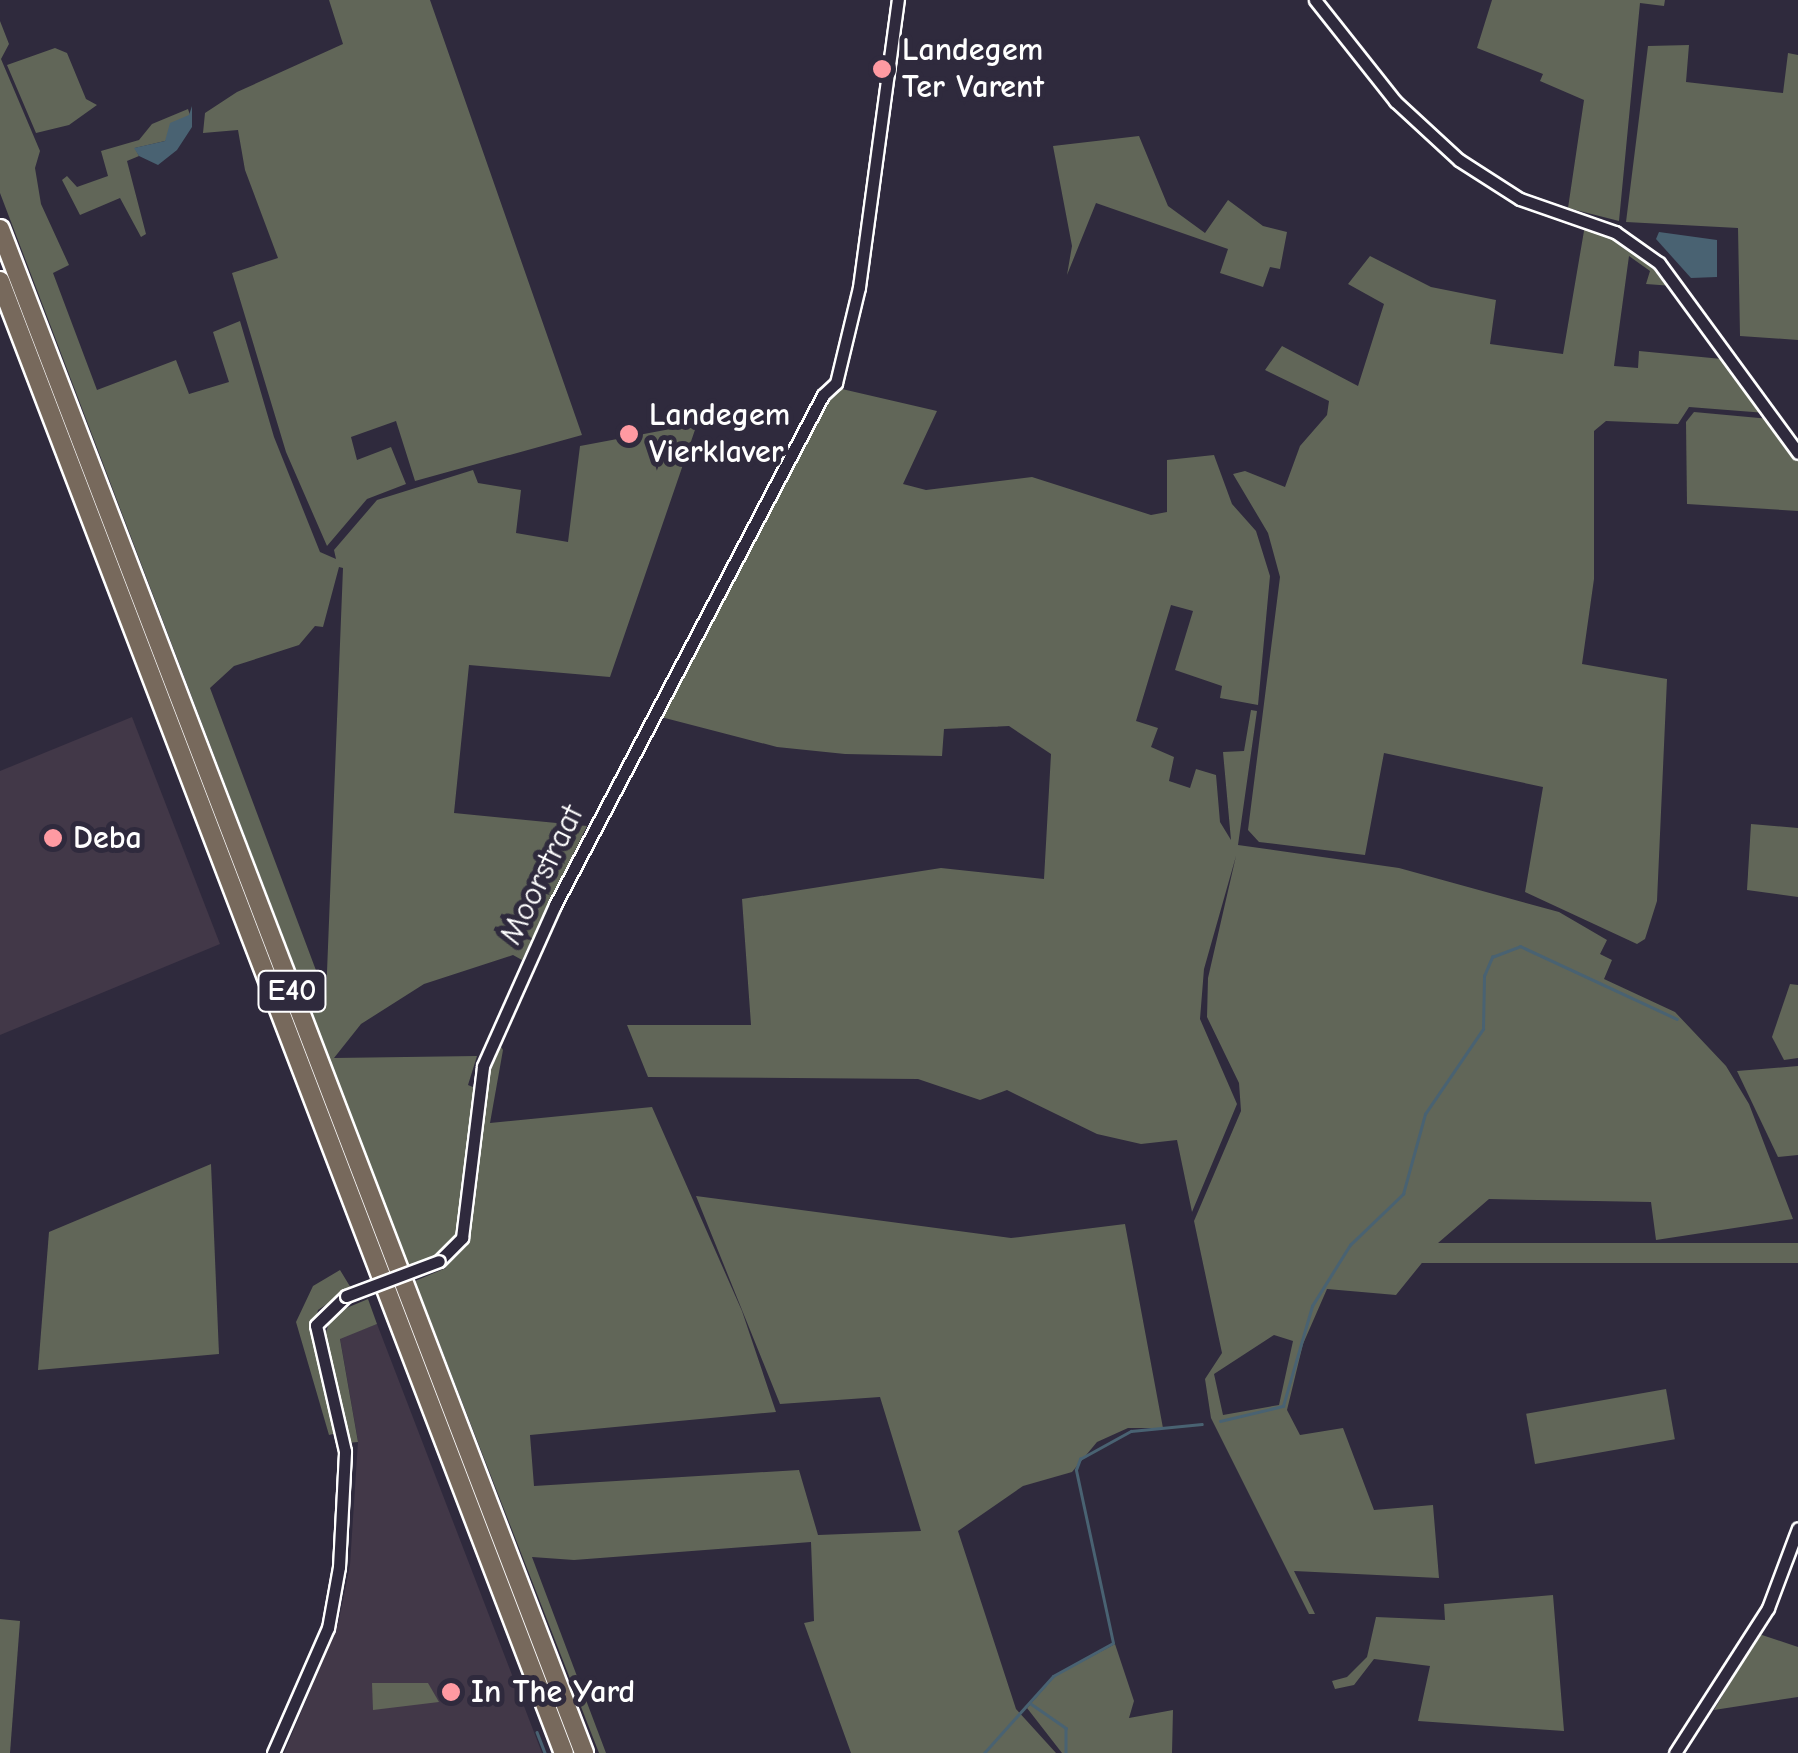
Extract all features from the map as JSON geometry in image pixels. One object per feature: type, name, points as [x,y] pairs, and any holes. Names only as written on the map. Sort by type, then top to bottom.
[{"type":"highway","name":"E40","points":[[0,229],[584,1753]]},
{"type":"highway","name":"E40","points":[[0,281],[564,1753]]},
{"type":"street","name":"Moorstraat","points":[[273,1753],[328,1628],[343,1543],[345,1451],[316,1325],[346,1296],[438,1261],[462,1238],[483,1066],[548,921],[823,395],[836,383],[859,287],[898,0]]},
{"type":"street","points":[[1316,0],[1395,101],[1459,160],[1520,199],[1615,232],[1658,263],[1798,453]]},
{"type":"street","points":[[1676,1753],[1768,1608],[1798,1528]]},
{"type":"shaded area","points":[[132,717],[220,944],[0,1035],[0,771]]},
{"type":"shaded area","points":[[377,1324],[542,1753],[284,1753],[338,1624],[350,1565],[358,1441],[340,1338]]},
{"type":"green space","points":[[329,0],[430,0],[582,435],[415,481],[396,421],[351,437],[357,460],[391,447],[406,484],[367,499],[327,546],[286,452],[232,273],[278,258],[245,170],[238,130],[203,133],[205,113],[237,92],[343,44]]},
{"type":"green space","points":[[1492,0],[1665,0],[1664,6],[1640,3],[1619,221],[1568,208],[1584,100],[1540,81],[1543,74],[1477,48]]},
{"type":"green space","points":[[0,21],[9,44],[1,59],[40,151],[35,168],[41,204],[69,265],[53,273],[97,390],[176,360],[189,394],[229,382],[213,332],[240,321],[274,437],[320,552],[336,559],[334,550],[377,500],[473,470],[478,483],[521,490],[516,533],[568,542],[580,446],[697,424],[610,677],[469,665],[454,813],[587,826],[522,960],[513,955],[424,984],[361,1024],[334,1058],[477,1056],[468,1085],[482,1091],[498,1042],[503,1050],[490,1123],[652,1107],[742,1311],[776,1412],[530,1435],[534,1486],[799,1470],[818,1535],[921,1531],[880,1397],[780,1404],[696,1196],[1011,1238],[1125,1224],[1163,1428],[1128,1428],[1097,1442],[1072,1472],[1023,1486],[958,1531],[1016,1709],[1056,1753],[851,1753],[804,1623],[814,1621],[811,1542],[574,1560],[532,1557],[606,1753],[599,1753],[415,1281],[446,1268],[442,1255],[409,1267],[0,193]],"holes":[[[339,567],[343,568],[326,997],[210,688],[234,666],[299,645],[315,626],[323,627]]]},
{"type":"green space","points":[[1689,45],[1686,82],[1783,93],[1788,53],[1798,55],[1798,340],[1740,336],[1738,228],[1626,222],[1648,46]]},
{"type":"green space","points":[[55,48],[67,53],[86,99],[97,105],[69,125],[36,133],[7,65]]},
{"type":"green space","points":[[188,109],[190,115],[165,141],[135,148],[139,156],[127,161],[146,234],[141,237],[120,198],[80,215],[62,180],[67,176],[77,187],[108,176],[101,151],[139,140],[152,124]]},
{"type":"green space","points":[[1139,136],[1168,206],[1205,233],[1228,200],[1263,226],[1287,232],[1280,269],[1270,267],[1263,287],[1220,273],[1228,249],[1096,203],[1067,275],[1072,246],[1053,146]]},
{"type":"green space","points":[[1585,225],[1619,239],[1673,286],[1646,284],[1650,271],[1629,256],[1614,366],[1638,368],[1639,351],[1722,359],[1766,413],[1689,407],[1678,424],[1606,421],[1594,431],[1594,579],[1582,664],[1667,679],[1657,901],[1645,939],[1637,944],[1525,892],[1543,787],[1384,753],[1365,855],[1259,842],[1248,830],[1280,577],[1268,533],[1233,474],[1245,471],[1285,487],[1300,446],[1327,415],[1329,401],[1265,370],[1282,346],[1358,386],[1384,304],[1348,284],[1370,256],[1431,287],[1496,300],[1490,344],[1563,354]]},
{"type":"green space","points":[[842,389],[937,411],[903,484],[926,490],[1032,477],[1151,515],[1167,512],[1167,460],[1214,455],[1232,504],[1256,531],[1270,576],[1258,705],[1220,698],[1222,686],[1175,670],[1193,611],[1171,605],[1136,721],[1158,728],[1151,747],[1174,757],[1169,781],[1190,788],[1196,769],[1216,775],[1220,822],[1231,840],[1223,752],[1244,751],[1251,710],[1257,711],[1238,845],[1399,868],[1559,912],[1607,940],[1600,954],[1612,960],[1604,979],[1675,1012],[1726,1066],[1749,1104],[1793,1219],[1656,1240],[1651,1202],[1489,1199],[1438,1243],[1396,1295],[1327,1289],[1303,1344],[1287,1410],[1300,1435],[1343,1428],[1374,1510],[1433,1505],[1439,1578],[1294,1571],[1315,1614],[1309,1614],[1211,1418],[1205,1379],[1222,1353],[1194,1221],[1241,1111],[1239,1083],[1207,1017],[1208,978],[1236,856],[1204,969],[1200,1019],[1237,1104],[1192,1212],[1177,1140],[1141,1144],[1097,1134],[1007,1090],[980,1100],[918,1079],[648,1077],[627,1025],[751,1025],[742,899],[941,868],[1044,879],[1051,754],[1009,726],[944,729],[942,756],[845,754],[777,747],[661,717],[832,396]],"holes":[[[1274,1335],[1293,1341],[1279,1405],[1223,1415],[1214,1374]]]},
{"type":"green space","points":[[1694,412],[1770,419],[1798,460],[1798,511],[1687,504],[1686,422]]},
{"type":"green space","points":[[1751,824],[1798,828],[1798,897],[1747,890]]},
{"type":"green space","points":[[1790,984],[1798,985],[1798,1058],[1784,1060],[1772,1037]]},
{"type":"green space","points":[[1798,1066],[1798,1155],[1778,1157],[1737,1071]]},
{"type":"green space","points":[[211,1164],[219,1354],[38,1370],[49,1232]]},
{"type":"green space","points":[[1390,1243],[1798,1243],[1798,1263],[1390,1263]]},
{"type":"green space","points":[[340,1270],[351,1288],[318,1310],[312,1334],[337,1433],[329,1435],[296,1322],[313,1286]]},
{"type":"green space","points":[[368,1299],[377,1324],[340,1339],[358,1442],[347,1443],[323,1341],[332,1314]]},
{"type":"green space","points":[[1666,1389],[1675,1439],[1535,1464],[1526,1414]]},
{"type":"green space","points":[[1553,1595],[1564,1731],[1418,1721],[1430,1666],[1374,1659],[1354,1685],[1335,1689],[1332,1681],[1347,1677],[1367,1657],[1376,1617],[1445,1620],[1444,1604]]},
{"type":"green space","points":[[0,1619],[20,1621],[10,1753],[0,1753]]},
{"type":"green space","points":[[1759,1634],[1798,1647],[1798,1697],[1714,1710]]},
{"type":"green space","points":[[1115,1644],[1134,1701],[1129,1718],[1173,1710],[1172,1753],[1062,1753],[1027,1708],[1055,1676]]},
{"type":"green space","points":[[372,1683],[428,1683],[439,1702],[373,1710]]},
{"type":"water","points":[[192,106],[192,127],[177,150],[158,165],[139,156],[134,148],[165,141],[170,123],[189,115]]},
{"type":"water","points":[[1659,232],[1717,240],[1717,277],[1691,278],[1656,239]]},
{"type":"waterway","points":[[1220,1421],[1283,1406],[1312,1306],[1350,1245],[1403,1194],[1425,1114],[1483,1029],[1484,976],[1492,957],[1520,946],[1677,1019]]},
{"type":"waterway","points":[[984,1753],[1053,1676],[1113,1643],[1076,1470],[1080,1459],[1131,1431],[1202,1424]]},
{"type":"waterway","points":[[1030,1703],[1066,1728],[1066,1753]]},
{"type":"waterway","points":[[537,1732],[545,1753]]},
{"type":"place","name":"Landegem Ter Varent","points":[[882,69]]},
{"type":"place","name":"Landegem Vierklaver","points":[[629,434]]},
{"type":"place","name":"Deba","points":[[53,838]]},
{"type":"place","name":"In The Yard","points":[[451,1692]]}]
